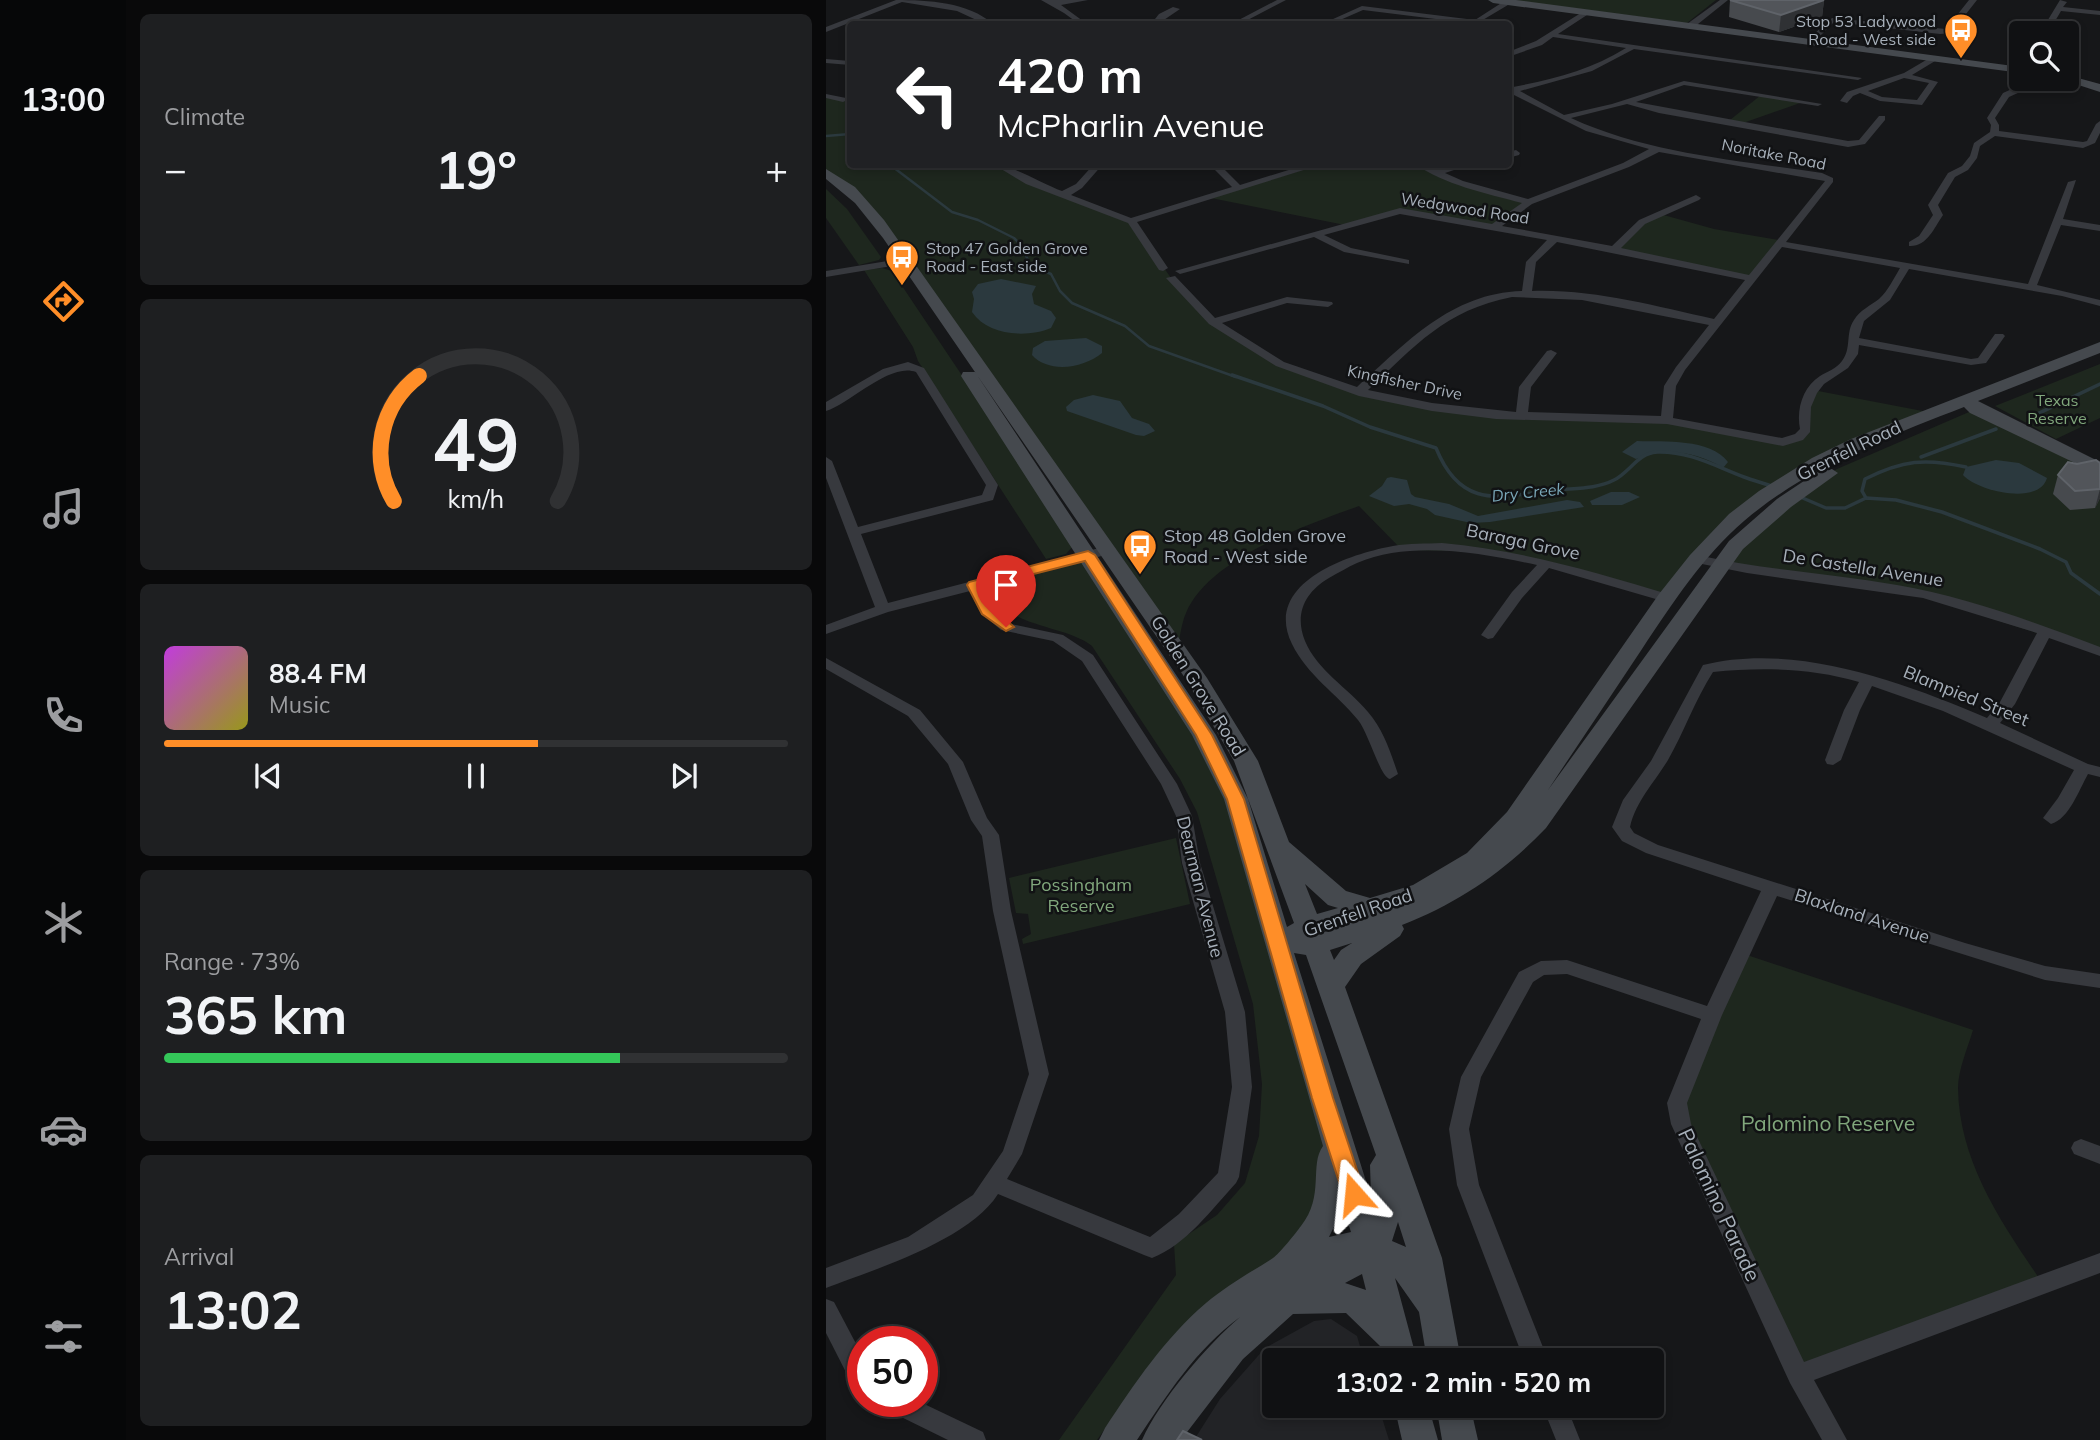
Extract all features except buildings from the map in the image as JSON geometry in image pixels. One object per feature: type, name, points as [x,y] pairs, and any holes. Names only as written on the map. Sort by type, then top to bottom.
[{"type":"main road","points":[[1493,0],[2009,67]]},
{"type":"main road","points":[[2079,82],[2100,88]]},
{"type":"main road","name":"Golden Grove Road","points":[[826,173],[842,181],[860,198],[892,259],[940,332],[1098,553],[1196,678],[1246,761],[1374,1106],[1426,1258],[1442,1348]]},
{"type":"main road","points":[[826,186],[839,195],[865,230]]},
{"type":"main road","name":"Grenfell Road","points":[[1312,936],[1369,907],[1422,891],[1476,859],[1516,818],[1666,598],[1709,561],[1749,532],[1775,499],[1796,484],[2100,347]]},
{"type":"main road","name":"Grenfell Road","points":[[1976,404],[2100,360]]},
{"type":"main road","points":[[1976,404],[2097,466]]},
{"type":"main road","name":"Golden Grove Road","points":[[1098,553],[1209,746],[1236,799],[1330,1120],[1372,1250],[1397,1348]]},
{"type":"main road","name":"Grenfell Road","points":[[1279,945],[1432,903],[1486,872],[1521,841],[1709,561]]},
{"type":"main road","points":[[1279,846],[1327,892],[1346,902],[1369,907]]},
{"type":"main road","points":[[1329,988],[1341,968],[1357,951],[1432,903]]},
{"type":"main road","points":[[1372,1250],[1388,1198],[1374,1106]]},
{"type":"main road","points":[[1160,1440],[1223,1356],[1247,1332],[1283,1285],[1328,1214],[1335,1183],[1330,1120]]},
{"type":"main road","points":[[1117,1440],[1164,1370],[1187,1343],[1220,1312],[1283,1285],[1372,1250],[1394,1256],[1408,1269],[1435,1307]]},
{"type":"main road","points":[[1283,1285],[1361,1302],[1370,1309],[1395,1348]]},
{"type":"main road","points":[[1414,1418],[1420,1440]]},
{"type":"main road","points":[[1456,1418],[1460,1440]]},
{"type":"street","points":[[848,21],[901,0],[971,14],[984,21]]},
{"type":"street","points":[[1049,2],[1084,0]]},
{"type":"street","points":[[1241,21],[1282,0]]},
{"type":"street","points":[[1690,26],[1724,0]]},
{"type":"street","points":[[1809,42],[1832,20],[1948,31],[1973,0]]},
{"type":"street","points":[[2052,21],[2065,0]]},
{"type":"street","points":[[1049,2],[1078,21]]},
{"type":"street","points":[[1478,21],[1509,2]]},
{"type":"street","points":[[1333,21],[1362,8],[1468,21]]},
{"type":"street","points":[[1157,21],[1176,9]]},
{"type":"street","points":[[2059,9],[2100,13]]},
{"type":"street","points":[[1512,54],[1539,44],[1584,13]]},
{"type":"street","points":[[826,30],[847,22]]},
{"type":"street","points":[[1552,35],[1858,78]]},
{"type":"street","points":[[1512,90],[1588,71],[1632,47]]},
{"type":"street","points":[[1843,101],[1850,94],[1904,76],[1936,58]]},
{"type":"street","points":[[826,61],[847,63]]},
{"type":"street","points":[[1860,91],[1880,99],[1918,103],[1934,82],[1904,76]]},
{"type":"street","points":[[1564,117],[1628,102],[1673,84],[1684,83],[1818,104]]},
{"type":"street","name":"Noritake Road","points":[[1512,91],[1598,132],[1657,149],[1830,180],[1715,323],[1671,386],[1667,420]]},
{"type":"street","points":[[1994,134],[1995,125],[1991,118],[2006,95],[2015,91]]},
{"type":"street","points":[[826,96],[847,101]]},
{"type":"street","points":[[1628,102],[1848,144],[1862,142],[1882,118]]},
{"type":"street","points":[[1913,244],[1923,238],[1938,215],[1933,205],[1951,175],[1965,168],[1974,156],[1973,151],[1979,141],[1994,134],[2083,145],[2091,143],[2100,124]]},
{"type":"street","points":[[1495,227],[1529,202],[1626,165],[1657,149]]},
{"type":"street","points":[[1003,168],[1011,174],[1131,221],[1306,168]]},
{"type":"street","points":[[1063,195],[1079,186],[1095,168]]},
{"type":"street","points":[[1217,168],[1239,189]]},
{"type":"street","points":[[1426,168],[1460,183],[1529,202]]},
{"type":"street","points":[[1434,173],[1453,168]]},
{"type":"street","points":[[2031,288],[2049,250],[2056,221],[2073,182]]},
{"type":"street","points":[[1614,249],[1642,222],[1696,198]]},
{"type":"street","name":"Wedgwood Road","points":[[1171,272],[1400,211],[1614,249],[1750,278]]},
{"type":"street","name":"Kingfisher Drive","points":[[1131,221],[1213,322],[1280,364],[1359,392],[1432,407],[1521,416],[1667,420],[1783,442],[1799,437],[1806,429],[1802,417],[1806,402],[1823,379],[1843,368],[1855,350],[1856,326],[1867,309],[1884,300],[1906,266]]},
{"type":"street","points":[[2056,221],[2100,228]]},
{"type":"street","points":[[1315,234],[1348,250],[1405,262]]},
{"type":"street","points":[[1527,293],[1529,263],[1535,253],[1555,239]]},
{"type":"street","points":[[1781,244],[2031,288],[2100,303]]},
{"type":"street","points":[[826,274],[892,259]]},
{"type":"street","points":[[1359,392],[1455,310],[1476,302],[1527,293],[1574,295],[1715,323]]},
{"type":"street","points":[[1213,322],[1287,300],[1328,304]]},
{"type":"street","points":[[1855,341],[1971,362],[1982,361],[1999,336]]},
{"type":"street","points":[[1521,416],[1525,387],[1551,354]]},
{"type":"street","points":[[826,407],[887,371],[908,365],[920,370],[992,485],[988,497],[853,532]]},
{"type":"street","points":[[826,461],[883,609]]},
{"type":"street","name":"Baraga Grove","points":[[1390,774],[1374,729],[1320,672],[1298,643],[1292,622],[1295,604],[1307,586],[1329,570],[1380,553],[1448,546],[1495,552],[1546,563],[1666,598]]},
{"type":"street","points":[[826,630],[883,609],[1098,553]]},
{"type":"street","name":"De Castella Avenue","points":[[1709,561],[1929,596],[2100,652]]},
{"type":"street","points":[[1488,635],[1517,595],[1546,563]]},
{"type":"street","name":"Dearman Avenue","points":[[974,585],[987,611],[1006,627],[1058,638],[1088,658],[1169,784],[1184,816],[1191,863],[1235,1012],[1242,1087],[1228,1177],[1187,1221],[1152,1248],[994,1182]]},
{"type":"street","points":[[1990,725],[2007,704],[2045,632]]},
{"type":"street","name":"Blampied Street","points":[[1628,837],[1621,827],[1624,810],[1659,761],[1698,682],[1708,668],[1729,664],[1749,662],[1820,669],[1914,692],[2083,768],[2100,772]]},
{"type":"street","points":[[826,663],[914,713],[955,762],[979,820],[990,835],[1002,911],[1040,1074],[1012,1154],[981,1202],[916,1244],[826,1278]]},
{"type":"street","points":[[1833,760],[1852,710],[1868,680]]},
{"type":"street","points":[[2051,818],[2065,801],[2083,768]]},
{"type":"street","name":"Blaxland Avenue","points":[[1628,837],[1652,849],[1986,956],[2045,973],[2100,981]]},
{"type":"street","name":"Palomino Parade","points":[[1772,887],[1712,1015],[1677,1103],[1681,1124],[1798,1375],[1835,1440]]},
{"type":"street","points":[[1531,1348],[1468,1185],[1459,1129],[1471,1077],[1482,1054],[1525,976],[1541,968],[1567,967],[1712,1015]]},
{"type":"street","points":[[1798,1375],[2100,1263]]},
{"type":"street","points":[[826,1309],[847,1350]]},
{"type":"street","points":[[926,1417],[974,1440]]},
{"type":"street","points":[[1559,1418],[1568,1440]]},
{"type":"shaded area","points":[[1001,279],[1036,286],[1032,294],[1034,304],[1051,311],[1056,318],[1051,328],[1031,333],[1008,333],[979,320],[972,312],[972,292],[978,284]]},
{"type":"shaded area","points":[[1086,338],[1102,346],[1102,353],[1086,362],[1057,367],[1039,361],[1032,355],[1033,348],[1045,341]]},
{"type":"shaded area","points":[[1093,395],[1120,401],[1132,418],[1149,424],[1155,431],[1144,436],[1136,435],[1067,411],[1066,407],[1074,400]]},
{"type":"shaded area","points":[[1637,441],[1698,445],[1720,454],[1728,462],[1723,468],[1703,458],[1681,453],[1658,453],[1636,459],[1622,452]]},
{"type":"shaded area","points":[[1996,460],[2019,463],[2047,478],[2042,487],[2021,494],[1981,486],[1963,475],[1966,467]]},
{"type":"shaded area","points":[[1391,477],[1407,480],[1411,494],[1415,497],[1449,504],[1478,516],[1567,500],[1580,502],[1584,507],[1471,523],[1435,515],[1427,509],[1409,504],[1394,506],[1369,496]]},
{"type":"shaded area","points":[[1611,492],[1629,492],[1640,497],[1622,505],[1592,505],[1590,501]]},
{"type":"shaded area","points":[[1331,1319],[1357,1336],[1360,1348],[1265,1348],[1314,1321]]},
{"type":"shaded area","points":[[1262,1351],[1262,1418],[1382,1418],[1389,1440],[1194,1440],[1220,1399]]},
{"type":"green space","points":[[1511,0],[1716,0],[1687,23]]},
{"type":"green space","points":[[1761,95],[1803,102],[1743,123],[1730,120]]},
{"type":"green space","points":[[826,97],[847,101],[847,168],[1004,168],[1131,221],[1171,278],[1213,322],[1280,364],[1359,392],[1432,407],[1521,416],[1667,420],[1783,442],[1799,437],[1813,390],[1933,413],[1902,425],[1757,501],[1666,598],[1495,552],[1402,550],[1359,506],[1262,546],[1215,576],[1198,593],[1186,613],[1177,650],[860,198],[826,173]]},
{"type":"green space","points":[[1309,168],[1426,168],[1434,173],[1529,202],[1495,227],[1400,211],[1345,225],[1211,198]]},
{"type":"green space","points":[[826,189],[847,209],[881,257],[879,260],[859,265],[826,218]]},
{"type":"green space","points":[[1660,214],[1714,229],[1784,241],[1750,278],[1614,249],[1642,222]]},
{"type":"green space","points":[[882,268],[892,271],[1073,541],[1073,546],[1066,554],[1046,559],[918,361],[913,347],[864,270]]},
{"type":"green space","name":"Texas Reserve","points":[[2100,364],[2100,418],[2056,439],[1995,406]]},
{"type":"green space","points":[[1976,409],[2100,470],[2100,653],[1898,589],[1720,564],[1808,486],[1837,469]]},
{"type":"green space","points":[[1076,562],[1082,563],[1197,737],[1227,800],[1329,1154],[1319,1225],[1125,1400],[1097,1440],[1059,1440],[1176,1275],[1174,1244],[1217,1215],[1245,1183],[1259,1136],[1262,1084],[1253,1004],[1197,812],[1180,779],[1092,646],[1081,639],[1012,614],[993,594],[1003,581]]},
{"type":"green space","name":"Possingham Reserve","points":[[1176,838],[1190,904],[1023,944],[1022,939],[1031,934],[1028,914],[1016,913],[1009,878]]},
{"type":"green space","name":"Palomino Reserve","points":[[1741,953],[1973,1030],[1958,1081],[1960,1116],[1966,1142],[1999,1216],[2043,1284],[1798,1375],[1677,1103]]},
{"type":"waterway","name":"Dry Creek","points":[[826,136],[847,134]]},
{"type":"waterway","name":"Dry Creek","points":[[894,168],[952,212],[978,220],[1014,238],[1022,246],[1030,265],[1051,274],[1060,291],[1072,303],[1125,326],[1149,346],[1236,377]]},
{"type":"waterway","name":"Dry Creek","points":[[1232,375],[1323,406],[1370,427],[1436,448],[1446,468],[1458,482],[1471,491],[1486,495],[1518,495],[1600,485],[1620,477],[1639,459],[1657,452],[1691,457],[1774,487]]},
{"type":"waterway","points":[[2029,418],[2100,384]]},
{"type":"waterway","points":[[1921,457],[1996,429]]},
{"type":"waterway","points":[[1866,498],[1862,491],[1865,479],[1903,464],[1938,462],[1966,467]]},
{"type":"waterway","name":"Dry Creek","points":[[1798,496],[1826,508],[1845,508],[1866,498]]},
{"type":"waterway","name":"Dry Creek","points":[[1866,498],[1896,500],[1942,512],[2040,549],[2066,562],[2071,573],[2100,594]]},
{"type":"place","name":"Stop 53 Ladywood Road - West side","points":[[1961,60]]},
{"type":"place","name":"Stop 47 Golden Grove Road - East side","points":[[902,287]]},
{"type":"place","name":"Stop 48 Golden Grove Road - West side","points":[[1140,576]]},
{"type":"route","points":[[1006,627],[987,611],[974,585],[1088,555],[1204,735],[1236,799],[1323,1098],[1354,1194]]}]
